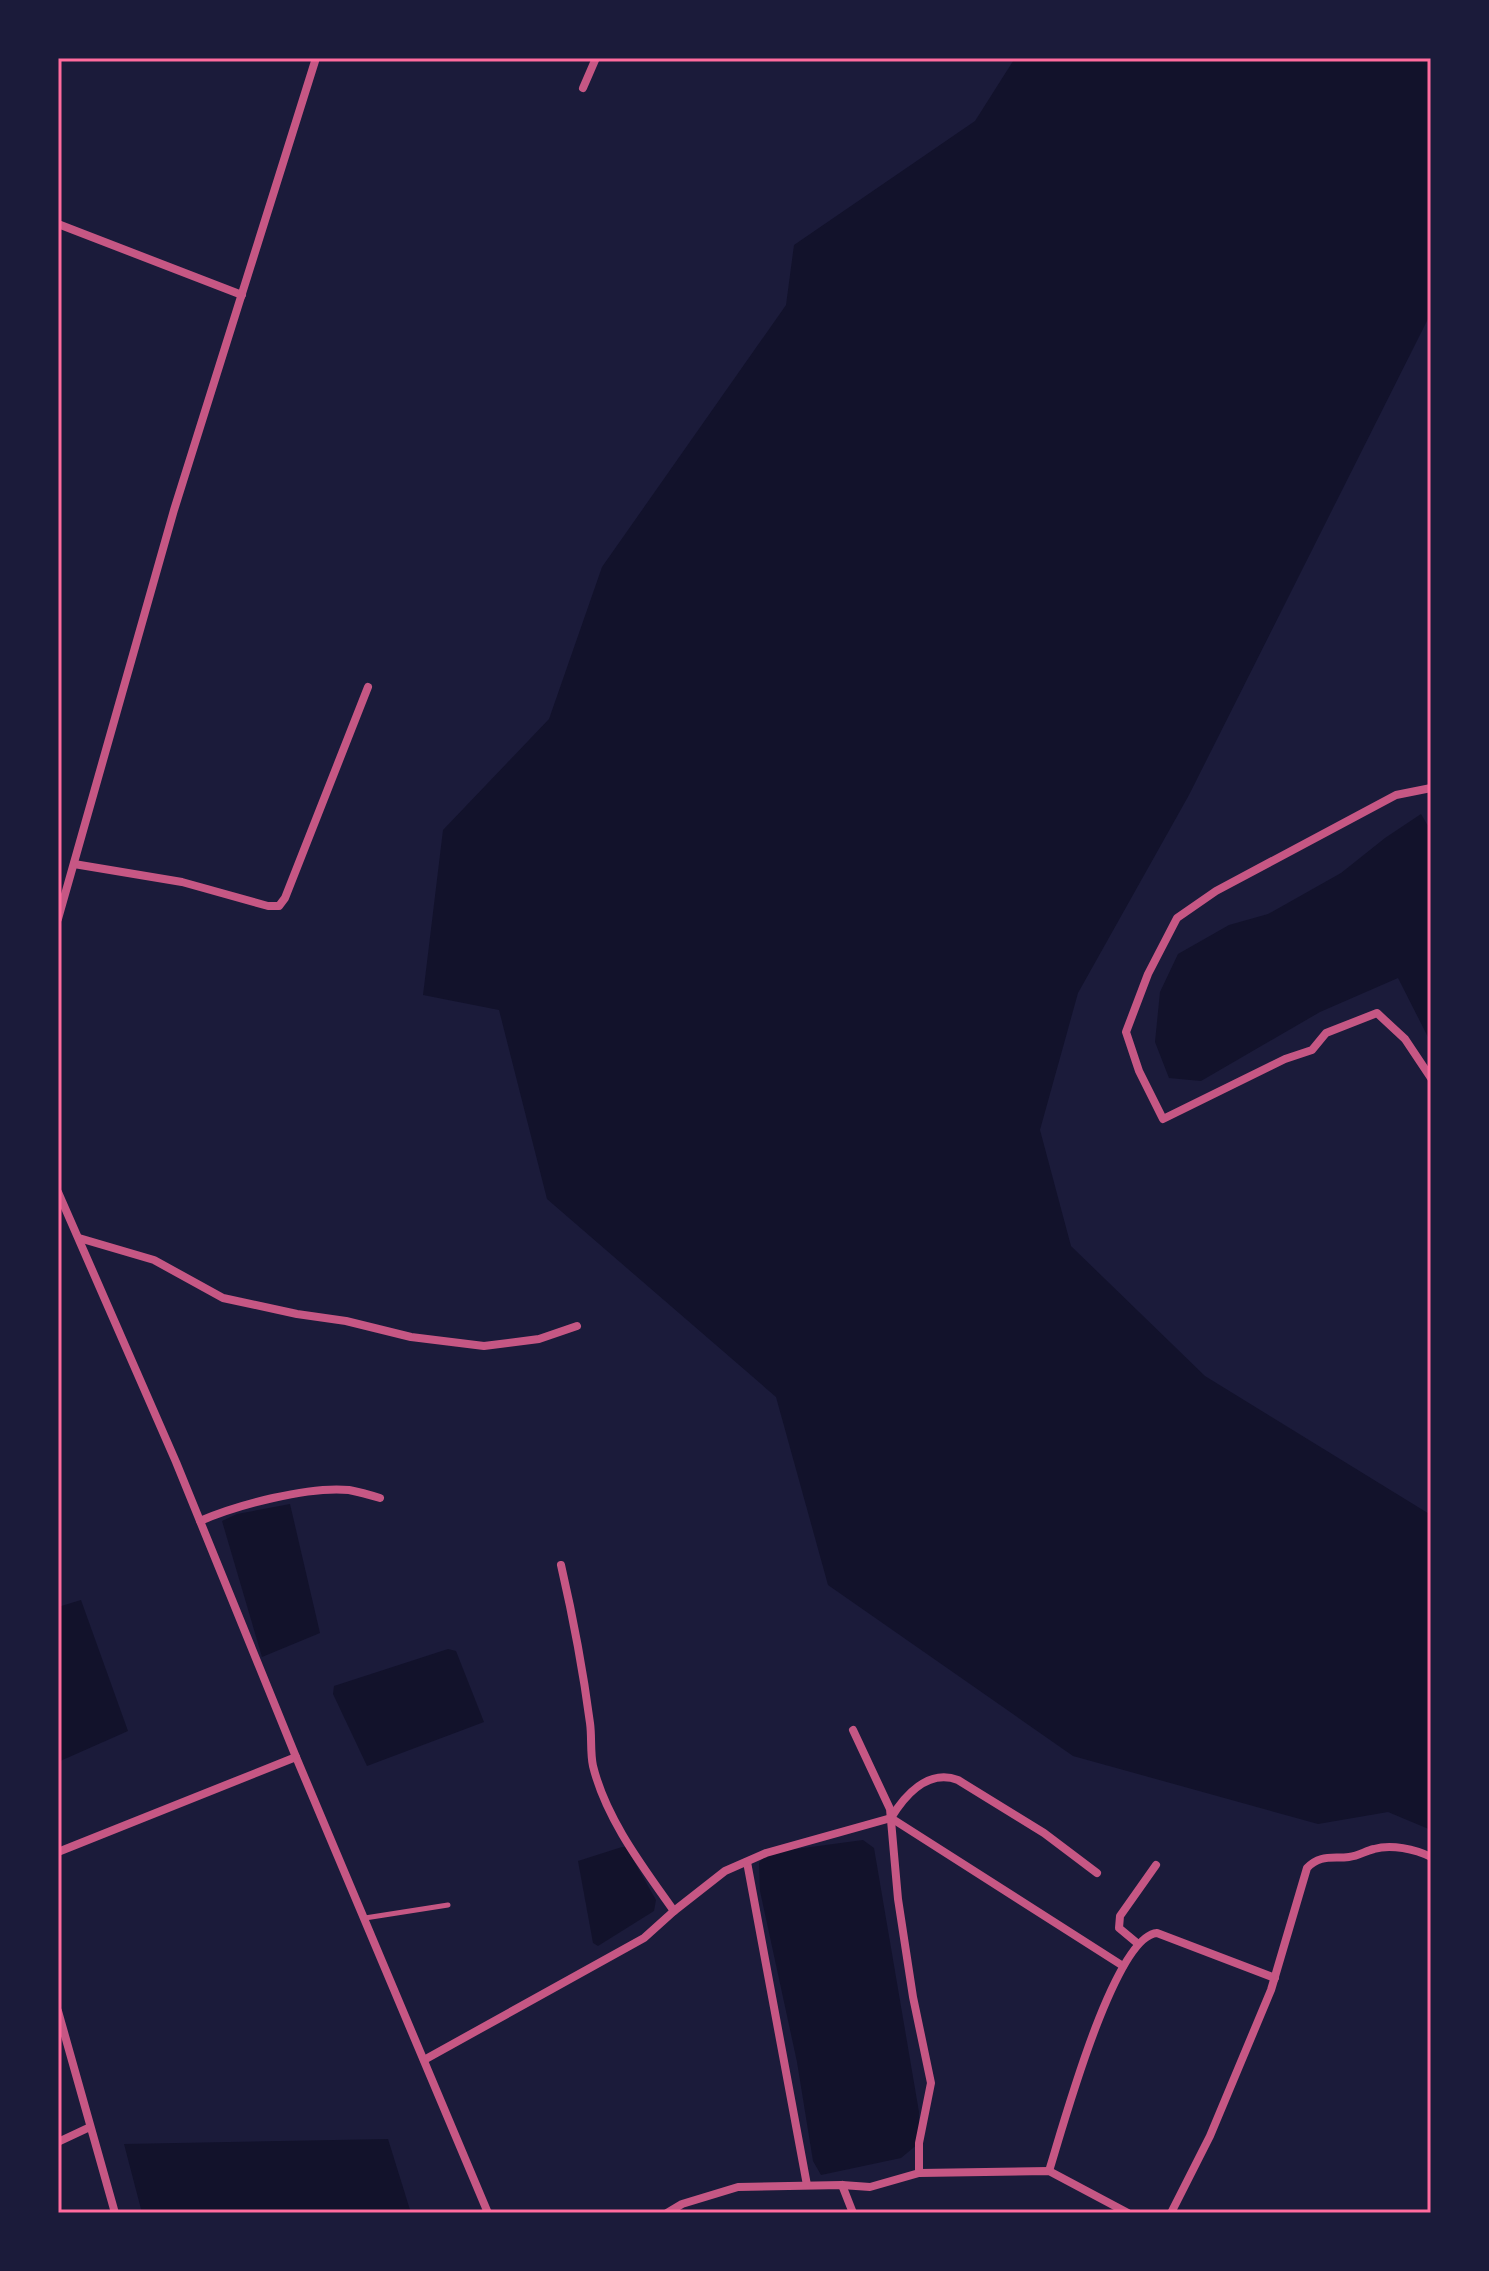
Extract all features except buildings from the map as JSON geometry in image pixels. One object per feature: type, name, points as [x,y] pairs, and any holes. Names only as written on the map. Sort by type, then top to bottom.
[{"type":"street","points":[[58,919],[174,510],[316,58]]},
{"type":"street","points":[[583,88],[596,58]]},
{"type":"street","points":[[58,224],[242,295]]},
{"type":"street","points":[[74,864],[182,882],[268,906],[279,906],[285,898],[368,687]]},
{"type":"street","points":[[1431,788],[1396,795],[1216,891],[1177,918],[1148,974],[1126,1032],[1139,1071],[1163,1119],[1285,1059],[1312,1050],[1326,1033],[1377,1013],[1405,1039],[1431,1078]]},
{"type":"street","points":[[58,1192],[200,1521],[488,2213]]},
{"type":"street","points":[[79,1238],[154,1260],[223,1298],[346,1321],[411,1337],[484,1346],[539,1339],[577,1326]]},
{"type":"street","points":[[200,1521],[234,1508],[291,1495],[348,1490],[380,1498]]},
{"type":"street","points":[[561,1565],[574,1623],[593,1765],[609,1808],[640,1862],[674,1911]]},
{"type":"street","points":[[853,1730],[890,1809],[900,1913],[931,2083],[919,2143],[919,2173]]},
{"type":"street","points":[[58,1852],[296,1757]]},
{"type":"street","points":[[424,2060],[644,1938],[725,1871],[766,1853],[891,1818],[907,1793],[938,1777],[958,1780],[1044,1833],[1097,1873]]},
{"type":"street","points":[[891,1818],[1123,1966]]},
{"type":"street","points":[[1171,2213],[1210,2136],[1275,1978],[1307,1868],[1324,1857],[1350,1857],[1374,1849],[1419,1851],[1431,1857]]},
{"type":"street","points":[[747,1862],[807,2185]]},
{"type":"street","points":[[1137,1943],[1119,1928],[1118,1922],[1156,1865]]},
{"type":"street","points":[[1049,2171],[1076,2083],[1115,1979],[1137,1943],[1149,1934],[1157,1933],[1275,1978]]},
{"type":"street","points":[[58,2011],[115,2213]]},
{"type":"street","points":[[58,2142],[90,2127]]},
{"type":"street","points":[[667,2213],[682,2204],[738,2187],[870,2187],[919,2173],[1049,2171],[1128,2213]]},
{"type":"street","points":[[842,2185],[853,2213]]},
{"type":"lane","points":[[364,1918],[448,1905]]},
{"type":"shaded area","points":[[1015,58],[1431,58],[1431,313],[1189,795],[1078,993],[1040,1130],[1071,1246],[1205,1376],[1431,1515],[1431,1830],[1388,1812],[1318,1824],[1073,1756],[828,1585],[776,1397],[547,1199],[499,1010],[423,995],[443,830],[549,719],[602,567],[786,305],[794,245],[975,121]]},
{"type":"shaded area","points":[[1421,814],[1431,831],[1431,1043],[1398,978],[1320,1012],[1201,1081],[1169,1078],[1155,1042],[1160,992],[1178,954],[1229,925],[1268,914],[1341,873]]},
{"type":"shaded area","points":[[290,1504],[320,1633],[262,1657],[222,1521],[237,1514]]},
{"type":"shaded area","points":[[81,1600],[128,1731],[58,1762],[58,1607]]},
{"type":"shaded area","points":[[448,1649],[456,1651],[484,1722],[367,1766],[333,1694],[334,1686]]},
{"type":"shaded area","points":[[863,1840],[874,1848],[919,2112],[919,2143],[901,2158],[821,2175],[813,2161],[797,2062],[760,1891],[759,1863],[766,1853]]},
{"type":"shaded area","points":[[626,1847],[656,1900],[654,1911],[598,1946],[593,1943],[578,1861]]},
{"type":"shaded area","points":[[388,2139],[411,2213],[142,2213],[124,2144]]}]
